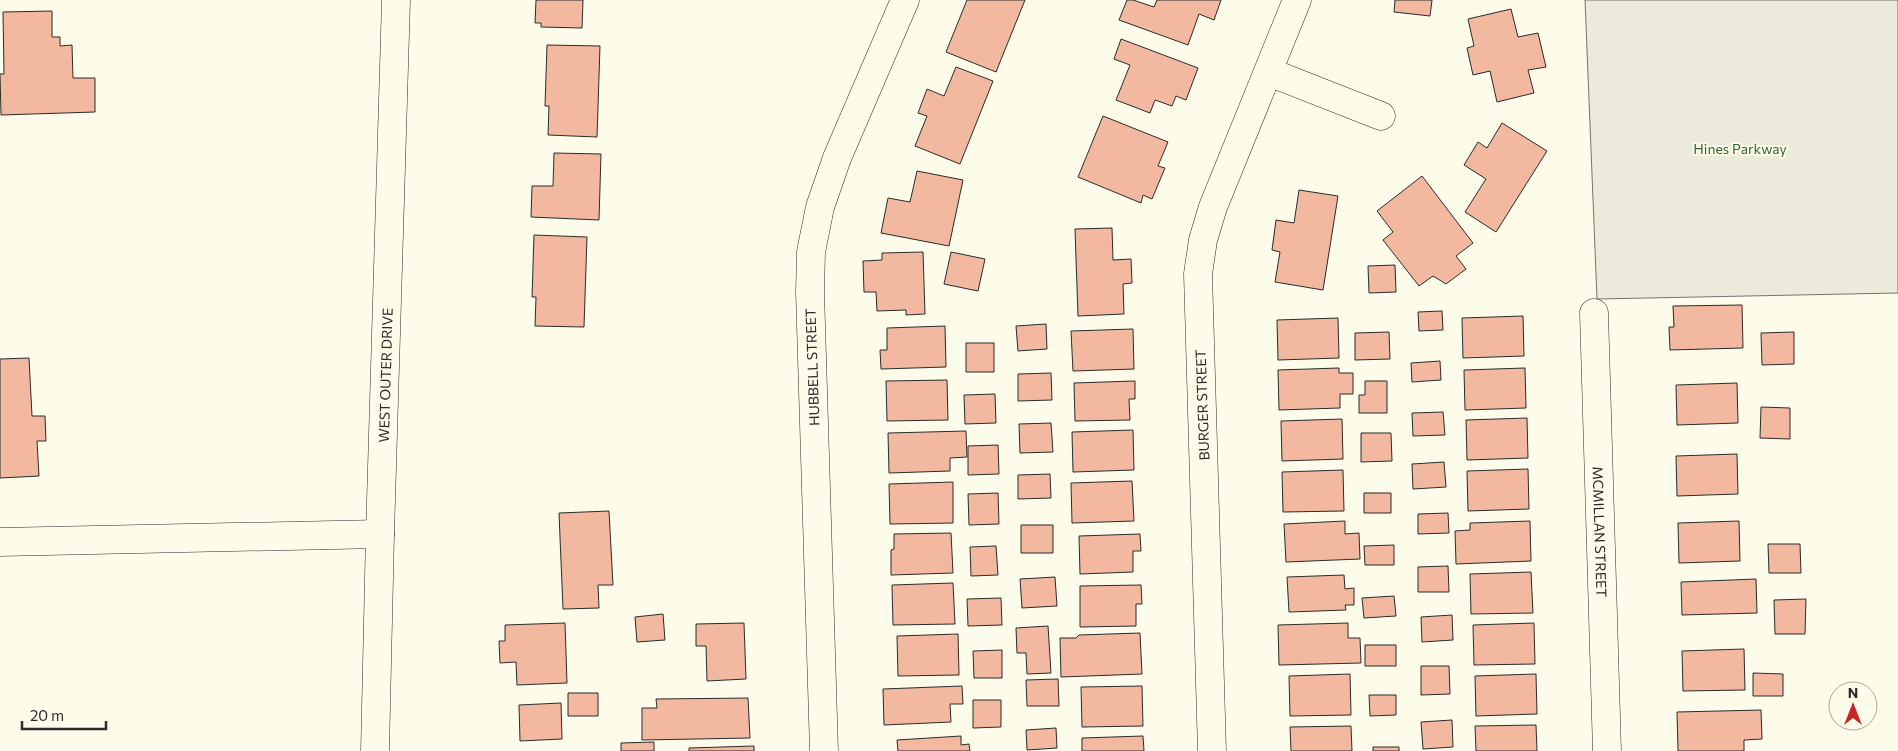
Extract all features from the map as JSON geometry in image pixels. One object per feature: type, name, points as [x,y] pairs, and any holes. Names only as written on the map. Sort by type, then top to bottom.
[{"type":"street","name":"WEST OUTER DRIVE","points":[[375,751],[396,0]]},
{"type":"street","name":"HUBBELL STREET","points":[[824,751],[810,292],[811,252],[820,207],[837,158],[905,0]]},
{"type":"street","name":"BURGER STREET","points":[[1212,751],[1198,274],[1203,240],[1213,206],[1297,0]]},
{"type":"street","points":[[1268,72],[1381,116]]},
{"type":"street","name":"MCMILLAN STREET","points":[[1594,312],[1607,751]]},
{"type":"street","points":[[0,542],[380,534]]},
{"type":"green space","name":"Hines Parkway","points":[[1585,0],[1898,0],[1898,293],[1597,299]]},
{"type":"building","points":[[536,0],[583,0],[582,28],[541,27],[541,23],[535,23]]},
{"type":"building","points":[[967,0],[1025,0],[996,72],[946,52]]},
{"type":"building","points":[[1127,0],[1133,0],[1154,7],[1157,0],[1221,0],[1214,20],[1199,14],[1188,45],[1119,20]]},
{"type":"building","points":[[1395,0],[1432,0],[1430,16],[1394,12]]},
{"type":"building","points":[[1511,9],[1518,37],[1538,33],[1546,67],[1528,70],[1534,93],[1497,102],[1490,71],[1473,75],[1467,48],[1474,46],[1468,19]]},
{"type":"building","points":[[52,11],[52,37],[60,37],[60,46],[72,45],[73,78],[95,78],[95,112],[1,115],[0,74],[4,74],[3,12]]},
{"type":"building","points":[[1121,39],[1198,68],[1186,100],[1176,96],[1172,106],[1155,100],[1150,113],[1116,100],[1130,65],[1114,59]]},
{"type":"building","points":[[547,45],[600,46],[597,137],[548,135],[549,106],[545,106]]},
{"type":"building","points":[[956,67],[993,81],[960,164],[915,146],[927,116],[918,113],[927,89],[944,96]]},
{"type":"building","points":[[1103,116],[1168,142],[1158,166],[1165,168],[1152,199],[1143,195],[1141,203],[1078,177]]},
{"type":"building","points":[[1502,123],[1547,151],[1496,232],[1465,212],[1486,179],[1464,165],[1478,142],[1487,148]]},
{"type":"building","points":[[554,153],[601,154],[599,220],[531,217],[532,186],[553,186]]},
{"type":"building","points":[[917,171],[963,180],[949,246],[881,233],[888,198],[910,202]]},
{"type":"building","points":[[1422,176],[1473,243],[1456,256],[1466,269],[1446,284],[1433,276],[1419,286],[1383,240],[1393,232],[1377,211]]},
{"type":"building","points":[[1299,190],[1338,196],[1323,290],[1275,282],[1280,252],[1272,250],[1276,220],[1294,223]]},
{"type":"building","points":[[1112,228],[1113,260],[1131,259],[1132,283],[1123,284],[1124,314],[1078,316],[1075,229]]},
{"type":"building","points":[[534,235],[587,237],[584,327],[535,326],[536,297],[532,297]]},
{"type":"building","points":[[923,252],[925,314],[906,315],[906,310],[877,311],[876,292],[864,292],[863,261],[882,260],[882,253]]},
{"type":"building","points":[[951,252],[985,259],[978,291],[944,284]]},
{"type":"building","points":[[1395,265],[1396,292],[1369,293],[1368,266]]},
{"type":"building","points":[[1742,305],[1743,348],[1670,350],[1669,327],[1674,327],[1673,306]]},
{"type":"building","points":[[1442,311],[1443,330],[1419,331],[1418,312]]},
{"type":"building","points":[[1523,316],[1524,356],[1463,358],[1462,318]]},
{"type":"building","points":[[1338,318],[1339,358],[1278,360],[1277,320]]},
{"type":"building","points":[[1046,324],[1047,349],[1018,351],[1016,326]]},
{"type":"building","points":[[945,326],[946,367],[881,369],[880,350],[887,350],[887,328]]},
{"type":"building","points":[[1133,329],[1134,369],[1073,371],[1071,331]]},
{"type":"building","points":[[1389,332],[1390,359],[1355,360],[1355,333]]},
{"type":"building","points":[[1794,332],[1794,364],[1762,365],[1761,333]]},
{"type":"building","points":[[966,343],[994,343],[994,372],[966,372]]},
{"type":"building","points":[[29,358],[32,416],[45,416],[46,441],[37,441],[39,476],[0,478],[0,359]]},
{"type":"building","points":[[1440,361],[1441,380],[1412,382],[1411,363]]},
{"type":"building","points":[[1339,368],[1339,373],[1353,373],[1353,394],[1340,394],[1340,408],[1279,410],[1278,370]]},
{"type":"building","points":[[1525,368],[1526,408],[1465,410],[1464,370]]},
{"type":"building","points":[[1051,373],[1052,400],[1018,401],[1018,374]]},
{"type":"building","points":[[947,380],[948,420],[887,421],[886,381]]},
{"type":"building","points":[[1135,381],[1135,399],[1129,399],[1130,420],[1075,421],[1074,383]]},
{"type":"building","points":[[1365,381],[1387,381],[1387,413],[1359,413],[1359,395],[1365,395]]},
{"type":"building","points":[[1737,383],[1738,423],[1677,425],[1676,385]]},
{"type":"building","points":[[995,394],[996,423],[965,424],[964,395]]},
{"type":"building","points":[[1761,407],[1790,408],[1790,439],[1760,438]]},
{"type":"building","points":[[1443,412],[1445,435],[1413,436],[1412,413]]},
{"type":"building","points":[[1527,418],[1528,458],[1467,460],[1466,420]]},
{"type":"building","points":[[1342,419],[1343,459],[1282,461],[1281,421]]},
{"type":"building","points":[[1051,423],[1053,452],[1020,453],[1019,424]]},
{"type":"building","points":[[1133,430],[1134,470],[1073,472],[1072,432]]},
{"type":"building","points":[[966,431],[967,457],[950,458],[950,471],[889,473],[888,433]]},
{"type":"building","points":[[1361,433],[1391,433],[1392,461],[1361,462]]},
{"type":"building","points":[[998,445],[999,474],[968,475],[968,446]]},
{"type":"building","points":[[1737,454],[1738,494],[1677,496],[1676,456]]},
{"type":"building","points":[[1444,462],[1446,487],[1413,489],[1412,464]]},
{"type":"building","points":[[1528,469],[1529,509],[1468,511],[1467,471]]},
{"type":"building","points":[[1343,470],[1344,511],[1283,512],[1282,472]]},
{"type":"building","points":[[1050,474],[1051,498],[1018,499],[1018,475]]},
{"type":"building","points":[[1132,481],[1134,521],[1072,523],[1071,483]]},
{"type":"building","points":[[953,482],[953,523],[890,524],[889,484]]},
{"type":"building","points":[[998,493],[999,524],[969,525],[968,494]]},
{"type":"building","points":[[1364,493],[1391,493],[1391,513],[1364,513]]},
{"type":"building","points":[[609,511],[613,585],[598,585],[599,608],[563,609],[559,513]]},
{"type":"building","points":[[1448,513],[1449,533],[1418,534],[1418,514]]},
{"type":"building","points":[[1345,521],[1345,534],[1359,533],[1360,559],[1286,562],[1284,524]]},
{"type":"building","points":[[1530,521],[1531,561],[1456,564],[1455,531],[1470,530],[1470,523]]},
{"type":"building","points":[[1739,521],[1740,561],[1679,563],[1678,523]]},
{"type":"building","points":[[1021,525],[1053,525],[1053,553],[1021,553]]},
{"type":"building","points":[[951,533],[953,573],[891,575],[891,550],[894,549],[894,534]]},
{"type":"building","points":[[1140,534],[1141,551],[1133,551],[1133,572],[1080,574],[1079,536]]},
{"type":"building","points":[[1768,544],[1800,544],[1801,573],[1769,573]]},
{"type":"building","points":[[1394,545],[1394,565],[1365,565],[1364,546]]},
{"type":"building","points":[[996,546],[998,575],[971,576],[970,547]]},
{"type":"building","points":[[1448,566],[1449,592],[1418,592],[1418,567]]},
{"type":"building","points":[[1531,572],[1533,613],[1471,614],[1470,574]]},
{"type":"building","points":[[1344,575],[1345,589],[1354,588],[1354,605],[1345,605],[1346,610],[1289,612],[1287,577]]},
{"type":"building","points":[[1055,577],[1057,606],[1022,608],[1020,579]]},
{"type":"building","points":[[1756,579],[1757,613],[1682,615],[1681,582]]},
{"type":"building","points":[[953,583],[955,624],[893,625],[892,585]]},
{"type":"building","points":[[1141,585],[1142,604],[1136,604],[1136,626],[1080,627],[1080,586]]},
{"type":"building","points":[[1394,596],[1396,616],[1364,618],[1362,598]]},
{"type":"building","points":[[1001,598],[1002,625],[968,626],[967,599]]},
{"type":"building","points":[[1806,599],[1805,634],[1775,634],[1774,600]]},
{"type":"building","points":[[663,614],[665,640],[637,642],[635,617]]},
{"type":"building","points":[[1452,615],[1453,640],[1422,642],[1421,617]]},
{"type":"building","points":[[565,623],[567,683],[517,685],[516,662],[500,663],[499,641],[505,641],[505,625]]},
{"type":"building","points":[[744,623],[746,679],[707,681],[706,646],[696,646],[696,624]]},
{"type":"building","points":[[1348,623],[1348,638],[1360,638],[1361,663],[1279,665],[1278,625]]},
{"type":"building","points":[[1534,623],[1535,664],[1474,665],[1473,625]]},
{"type":"building","points":[[1048,626],[1051,673],[1027,674],[1026,653],[1017,653],[1016,628]]},
{"type":"building","points":[[1140,633],[1142,674],[1061,677],[1060,638],[1076,638],[1079,635]]},
{"type":"building","points":[[958,634],[959,675],[898,676],[897,636]]},
{"type":"building","points":[[1365,645],[1396,645],[1396,666],[1365,666]]},
{"type":"building","points":[[1744,649],[1745,690],[1683,691],[1682,651]]},
{"type":"building","points":[[1002,650],[1002,678],[974,678],[973,651]]},
{"type":"building","points":[[1421,666],[1449,666],[1450,694],[1421,695]]},
{"type":"building","points":[[1753,673],[1783,674],[1783,696],[1753,696]]},
{"type":"building","points":[[1350,674],[1351,715],[1290,716],[1289,676]]},
{"type":"building","points":[[1536,674],[1537,714],[1476,716],[1475,676]]},
{"type":"building","points":[[1058,679],[1059,706],[1027,706],[1026,680]]},
{"type":"building","points":[[962,686],[963,704],[950,704],[951,722],[884,725],[883,689]]},
{"type":"building","points":[[1142,686],[1143,726],[1082,727],[1081,687]]},
{"type":"building","points":[[568,693],[598,693],[598,716],[568,716]]},
{"type":"building","points":[[1369,695],[1396,695],[1396,715],[1370,716]]},
{"type":"building","points":[[748,698],[750,738],[642,740],[642,708],[657,708],[656,699]]},
{"type":"building","points":[[973,700],[1001,700],[1001,727],[973,728]]},
{"type":"building","points":[[561,703],[562,739],[520,741],[519,705]]},
{"type":"building","points":[[1761,710],[1762,739],[1744,740],[1744,751],[1678,751],[1677,712]]},
{"type":"building","points":[[1452,720],[1453,747],[1423,749],[1421,722]]},
{"type":"building","points":[[1536,725],[1537,751],[1476,751],[1475,726]]},
{"type":"building","points":[[1351,726],[1352,751],[1291,751],[1290,727]]},
{"type":"building","points":[[1056,728],[1057,748],[1027,750],[1026,730]]},
{"type":"building","points":[[961,736],[961,745],[969,744],[970,751],[898,751],[897,740]]},
{"type":"building","points":[[1143,736],[1144,751],[1082,751],[1082,738]]},
{"type":"building","points":[[654,742],[654,751],[621,751],[621,743]]},
{"type":"building","points":[[754,746],[754,751],[689,751],[689,748]]},
{"type":"building","points":[[1373,747],[1399,747],[1399,751],[1373,751]]}]
